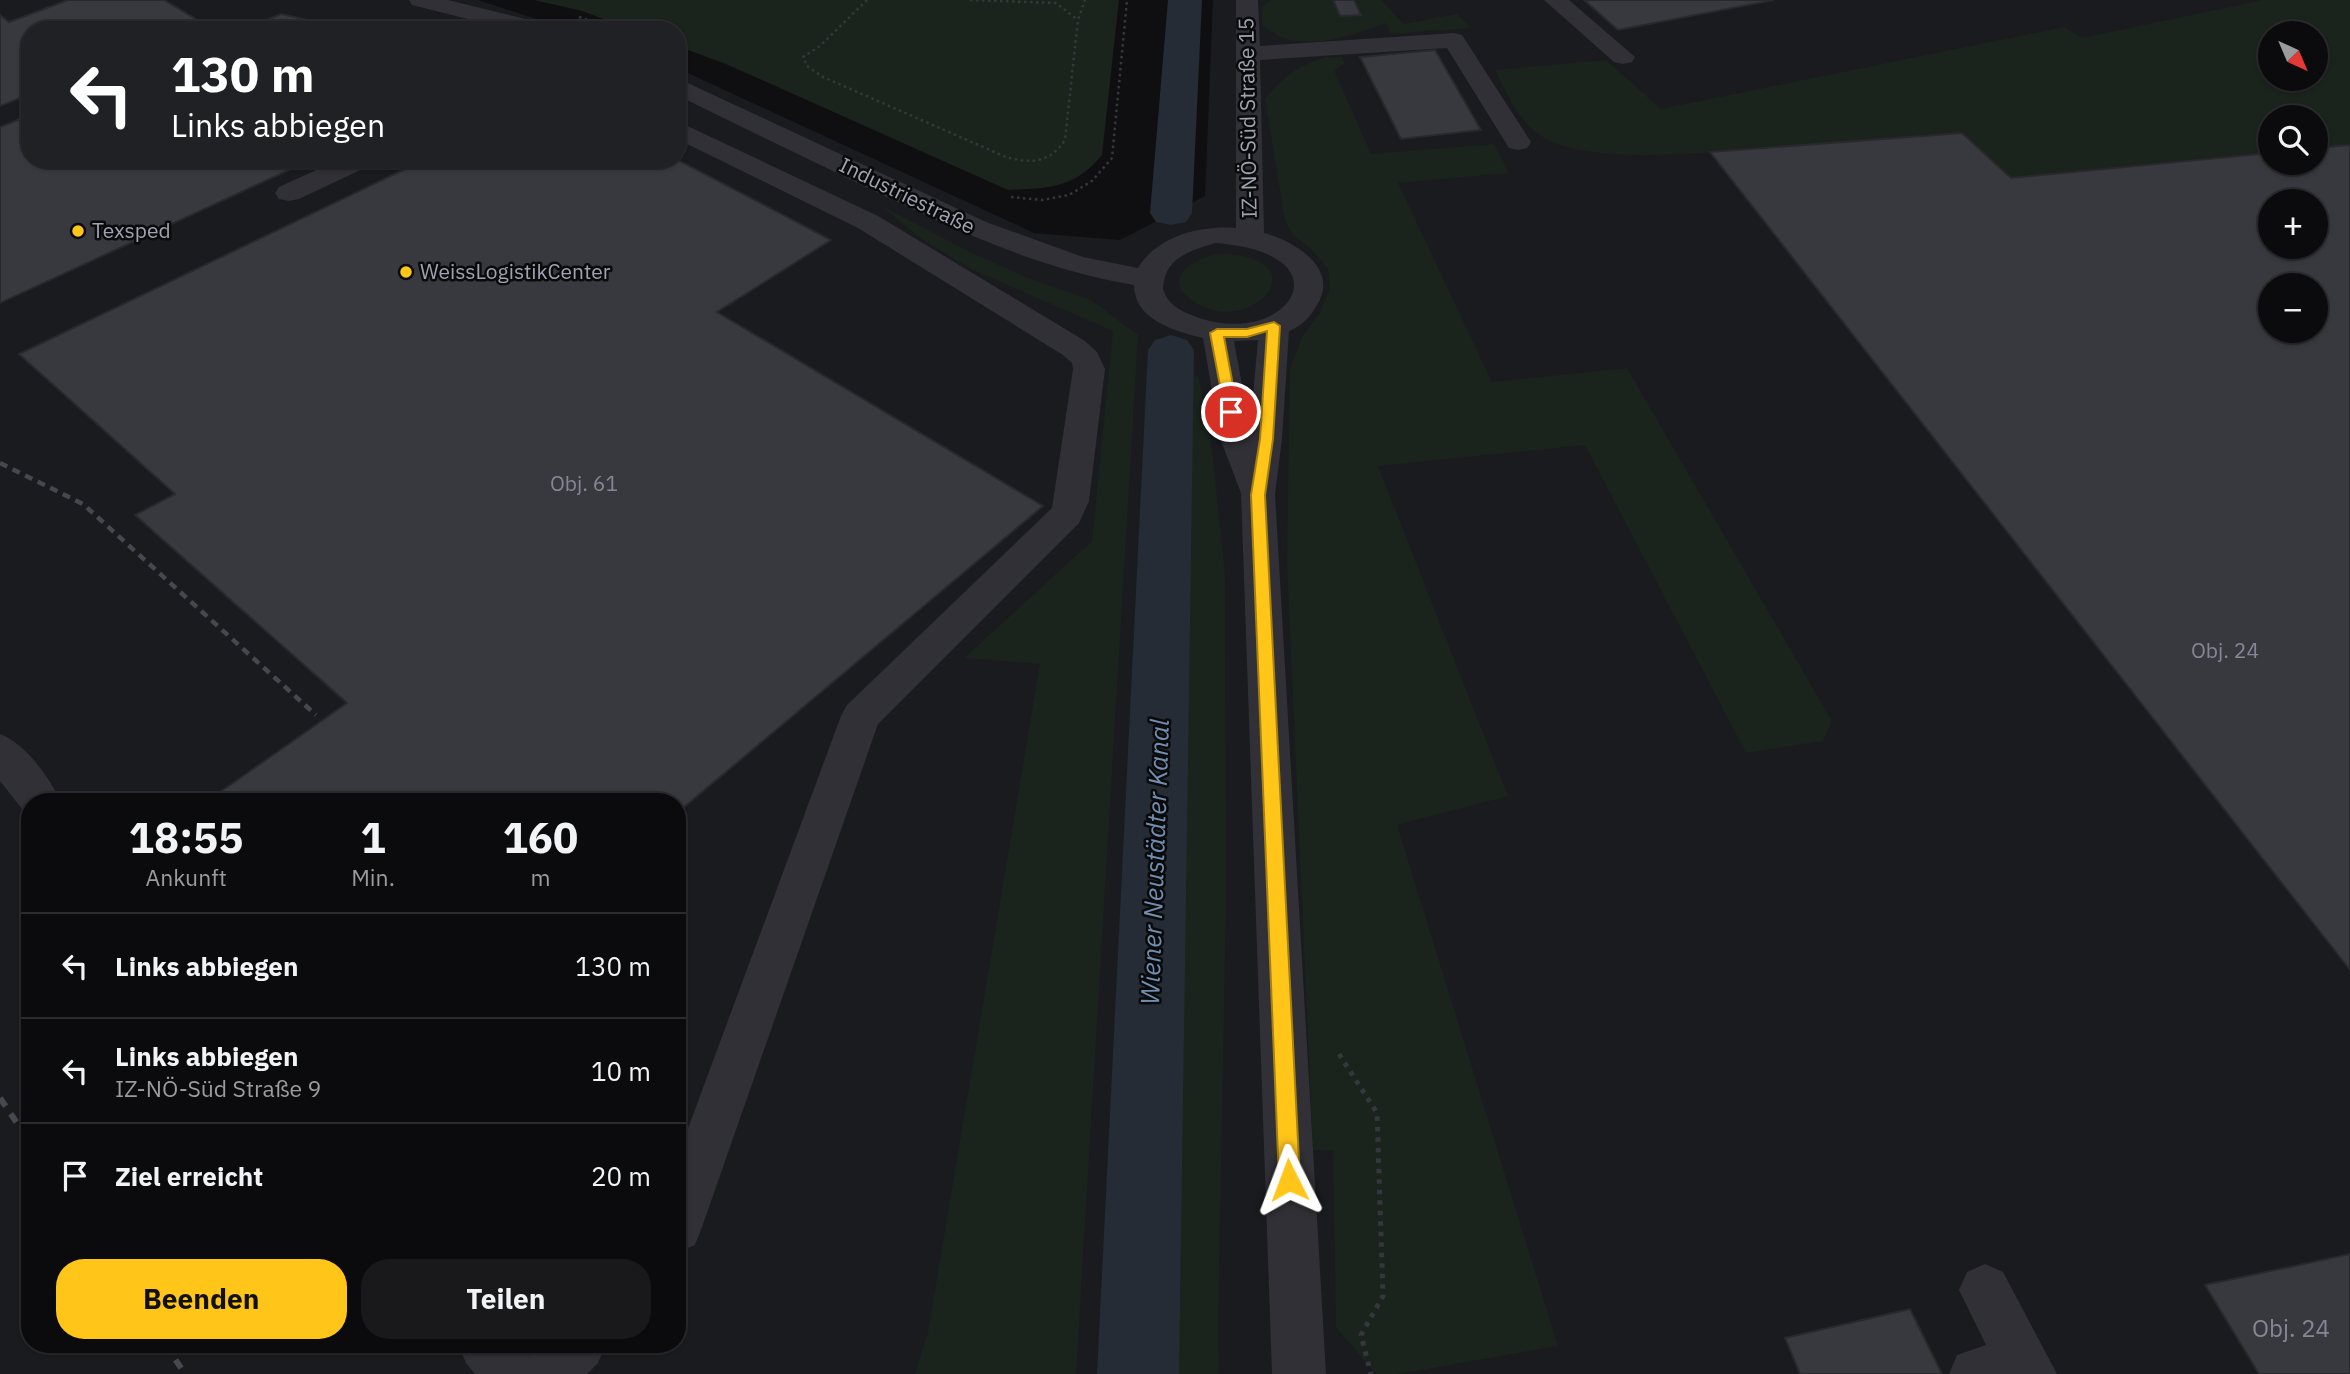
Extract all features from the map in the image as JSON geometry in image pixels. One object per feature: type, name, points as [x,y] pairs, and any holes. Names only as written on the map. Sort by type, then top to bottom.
[{"type":"street","points":[[420,0],[505,21]]},
{"type":"street","name":"IZ-NÖ-Süd Straße 15","points":[[1247,0],[1250,237]]},
{"type":"street","points":[[1555,0],[1623,57]]},
{"type":"street","points":[[1247,54],[1454,40],[1518,142]]},
{"type":"street","name":"Industriestraße","points":[[686,89],[990,236],[1064,263],[1147,278]]},
{"type":"street","points":[[770,130],[868,222]]},
{"type":"street","points":[[686,133],[868,222],[1074,348],[1086,359],[1089,369],[1072,501],[1067,514],[861,716],[686,1202]]},
{"type":"street","points":[[289,193],[343,168]]},
{"type":"street","points":[[1215,235],[1250,237],[1276,245],[1297,259],[1308,276],[1308,295],[1296,313],[1274,326],[1247,333],[1217,333],[1187,327],[1163,314],[1149,296],[1147,278],[1158,258],[1183,243],[1215,235]]},
{"type":"street","points":[[1274,326],[1266,439],[1258,495],[1299,1374]]},
{"type":"street","points":[[1217,333],[1236,438],[1258,495]]},
{"type":"street","points":[[0,751],[34,793]]},
{"type":"street","points":[[1985,1290],[2010,1371]]},
{"type":"street","points":[[492,1353],[510,1374]]},
{"type":"street","points":[[549,1374],[570,1353]]},
{"type":"path","points":[[867,0],[820,46],[803,57],[807,66],[835,82],[1006,157],[1028,163],[1045,160],[1059,152],[1065,140],[1078,20],[1085,0]]},
{"type":"path","points":[[970,0],[1056,4],[1078,20]]},
{"type":"path","points":[[1050,199],[1083,191],[1100,177],[1112,158],[1127,0]]},
{"type":"path","points":[[1338,1042],[1339,1056],[1377,1113],[1383,1296],[1361,1335],[1371,1374]]},
{"type":"shaded area","points":[[0,0],[478,0],[542,21],[21,21],[21,168],[686,168],[686,72],[1034,233],[1120,240],[1205,196],[1213,0],[2350,0],[2350,1374],[0,1374]]},
{"type":"shaded area","points":[[534,0],[1119,0],[1102,155],[1081,175],[1071,180],[1048,187],[1008,190],[726,64],[686,49],[686,21],[609,21],[582,11]]},
{"type":"shaded area","points":[[1271,0],[1381,0],[1404,24],[1457,14],[1471,28],[1391,34],[1386,23],[1355,34],[1322,41],[1290,40],[1275,34],[1262,24],[1262,7]]},
{"type":"shaded area","points":[[2263,0],[2350,0],[2350,145],[2328,147],[2328,105],[2258,105],[2258,154],[2011,178],[1962,133],[1662,155],[1598,153],[1570,148],[1538,134],[1516,110],[1495,70],[1606,60],[1661,109],[2064,27],[2082,38]]},
{"type":"shaded area","points":[[1326,57],[1342,57],[1345,64],[1334,70],[1371,154],[1494,144],[1509,173],[1398,183],[1492,382],[1627,368],[1832,721],[1823,741],[1746,753],[1585,445],[1378,466],[1508,796],[1397,825],[1558,1346],[1398,1374],[1376,1374],[1336,1327],[1333,1150],[1313,1150],[1287,562],[1290,368],[1302,337],[1319,314],[1330,289],[1328,269],[1312,250],[1294,236],[1285,221],[1265,99],[1292,73]]},
{"type":"shaded area","points":[[880,205],[970,252],[1028,278],[1091,300],[1138,335],[1076,1374],[915,1374],[928,1332],[1040,664],[964,658],[1092,541],[1113,331],[973,270],[923,240]]},
{"type":"shaded area","points":[[1217,254],[1250,258],[1267,268],[1272,281],[1267,294],[1253,305],[1234,311],[1212,310],[1189,298],[1181,290],[1181,275],[1192,264]]},
{"type":"shaded area","points":[[1183,367],[1199,378],[1212,450],[1225,574],[1226,902],[1219,1374],[1152,1374]]},
{"type":"building","points":[[68,0],[164,0],[199,21],[21,21],[21,98],[0,106],[0,15],[9,22]]},
{"type":"building","points":[[1333,0],[1354,0],[1361,15],[1340,16]]},
{"type":"building","points":[[1584,0],[1774,0],[1618,30]]},
{"type":"building","points":[[281,14],[312,21],[264,21]]},
{"type":"building","points":[[1435,50],[1481,130],[1401,139],[1360,57]]},
{"type":"building","name":"Texsped","points":[[21,119],[21,168],[293,168],[0,303],[0,127]]},
{"type":"building","points":[[1962,133],[2011,178],[2258,154],[2258,175],[2328,175],[2328,147],[2350,145],[2350,970],[1710,152]]},
{"type":"building","points":[[686,164],[831,240],[717,312],[1043,506],[686,805],[686,793],[219,793],[347,703],[135,515],[175,494],[19,354],[407,168],[686,168]]},
{"type":"building","points":[[2350,1254],[2350,1374],[2259,1374],[2205,1285]]},
{"type":"building","points":[[1910,1309],[1942,1374],[1800,1374],[1785,1338]]},
{"type":"waterway","name":"Wiener Neustädter Kanal","points":[[1171,213],[1185,0]]},
{"type":"waterway","name":"Wiener Neustädter Kanal","points":[[1138,1374],[1171,350]]},
{"type":"railway","points":[[0,463],[83,504],[316,715]]},
{"type":"railway","points":[[0,1098],[21,1129]]},
{"type":"railway","points":[[171,1353],[185,1374]]},
{"type":"place","name":"Texsped","points":[[78,231]]},
{"type":"place","name":"WeissLogistikCenter","points":[[406,272]]},
{"type":"route","points":[[1231,412],[1217,333],[1247,333],[1274,326],[1266,439],[1258,495],[1289,1180]]}]
